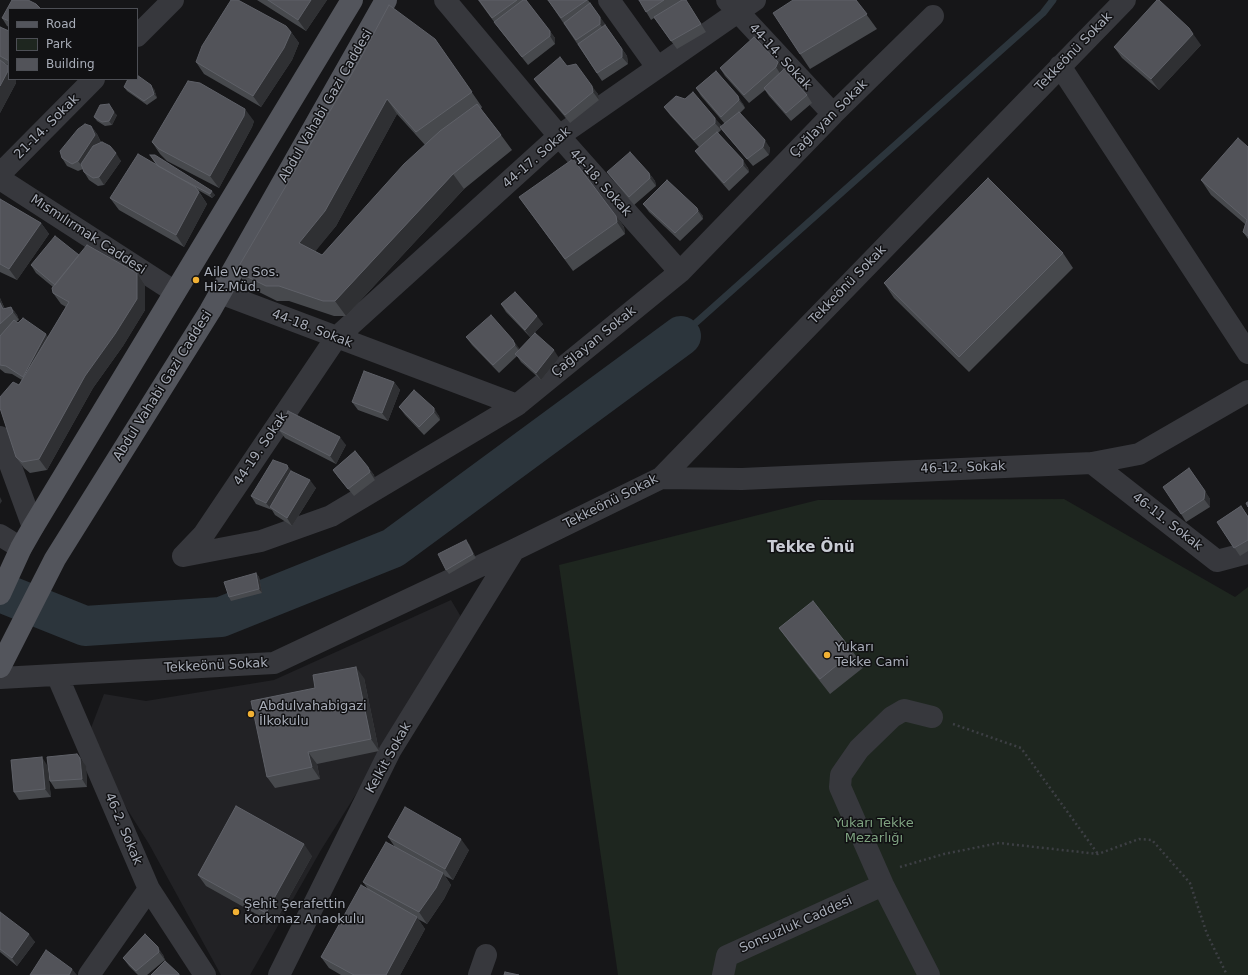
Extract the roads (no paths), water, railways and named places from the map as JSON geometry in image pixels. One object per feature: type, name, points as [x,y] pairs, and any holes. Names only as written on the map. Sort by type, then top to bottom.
[{"type":"main road","points":[[0,594],[21,548],[33,527],[352,0]]},
{"type":"main road","name":"Abdul Vahabi Gazi Caddesi","points":[[0,667],[55,558],[220,293],[386,0]]},
{"type":"street","points":[[138,35],[173,0]]},
{"type":"street","name":"44-18. Sokak","points":[[445,0],[559,136],[680,272]]},
{"type":"street","points":[[609,0],[657,67]]},
{"type":"street","name":"Tekkeönü Sokak","points":[[0,678],[274,662],[514,550],[660,478],[1124,0]]},
{"type":"street","name":"44-17. Sokak","points":[[336,338],[559,136],[657,67],[740,4]]},
{"type":"street","name":"44-14. Sokak","points":[[740,4],[833,114]]},
{"type":"street","name":"Çağlayan Sokak","points":[[183,556],[261,540],[331,516],[517,404],[680,272],[833,114],[933,16]]},
{"type":"street","points":[[1060,66],[1248,353]]},
{"type":"street","name":"21-14. Sokak","points":[[0,174],[93,80]]},
{"type":"street","name":"Mısmılırmak Caddesi","points":[[0,179],[176,292]]},
{"type":"street","name":"44-18. Sokak","points":[[220,293],[336,338],[517,404]]},
{"type":"street","name":"44-19. Sokak","points":[[183,556],[204,534],[336,338]]},
{"type":"street","name":"46-12. Sokak","points":[[660,478],[742,479],[1092,463],[1139,454],[1248,391]]},
{"type":"street","points":[[0,437],[33,527]]},
{"type":"street","name":"46-11. Sokak","points":[[1092,463],[1218,561],[1248,553]]},
{"type":"street","points":[[0,535],[21,548]]},
{"type":"street","name":"Kelkit Sokak","points":[[279,975],[390,751],[514,550]]},
{"type":"street","name":"46-2. Sokak","points":[[57,675],[149,889],[205,975]]},
{"type":"street","points":[[929,975],[881,879],[840,787],[841,775],[859,749],[892,717],[904,710],[932,717]]},
{"type":"street","name":"Sonsuzluk Caddesi","points":[[723,975],[727,956],[881,879]]},
{"type":"street","points":[[89,975],[149,889]]},
{"type":"waterway","points":[[681,336],[1043,13],[1053,0]]},
{"type":"waterway","points":[[0,592],[85,626],[221,617],[393,548],[681,336]]},
{"type":"place","name":"Aile Ve Sos. Hiz.Müd.","points":[[196,280]]},
{"type":"place","name":"Yukarı Tekke Cami","points":[[827,655]]},
{"type":"place","name":"Abdulvahabigazi İlkokulu","points":[[251,714]]},
{"type":"place","name":"Şehit Şerafettin Korkmaz Anaokulu","points":[[236,912]]},
{"type":"district","name":"Tekke Önü","points":[[811,548]]},
{"type":"park label","name":"Yukarı Tekke Mezarlığı","points":[[874,832]]}]
